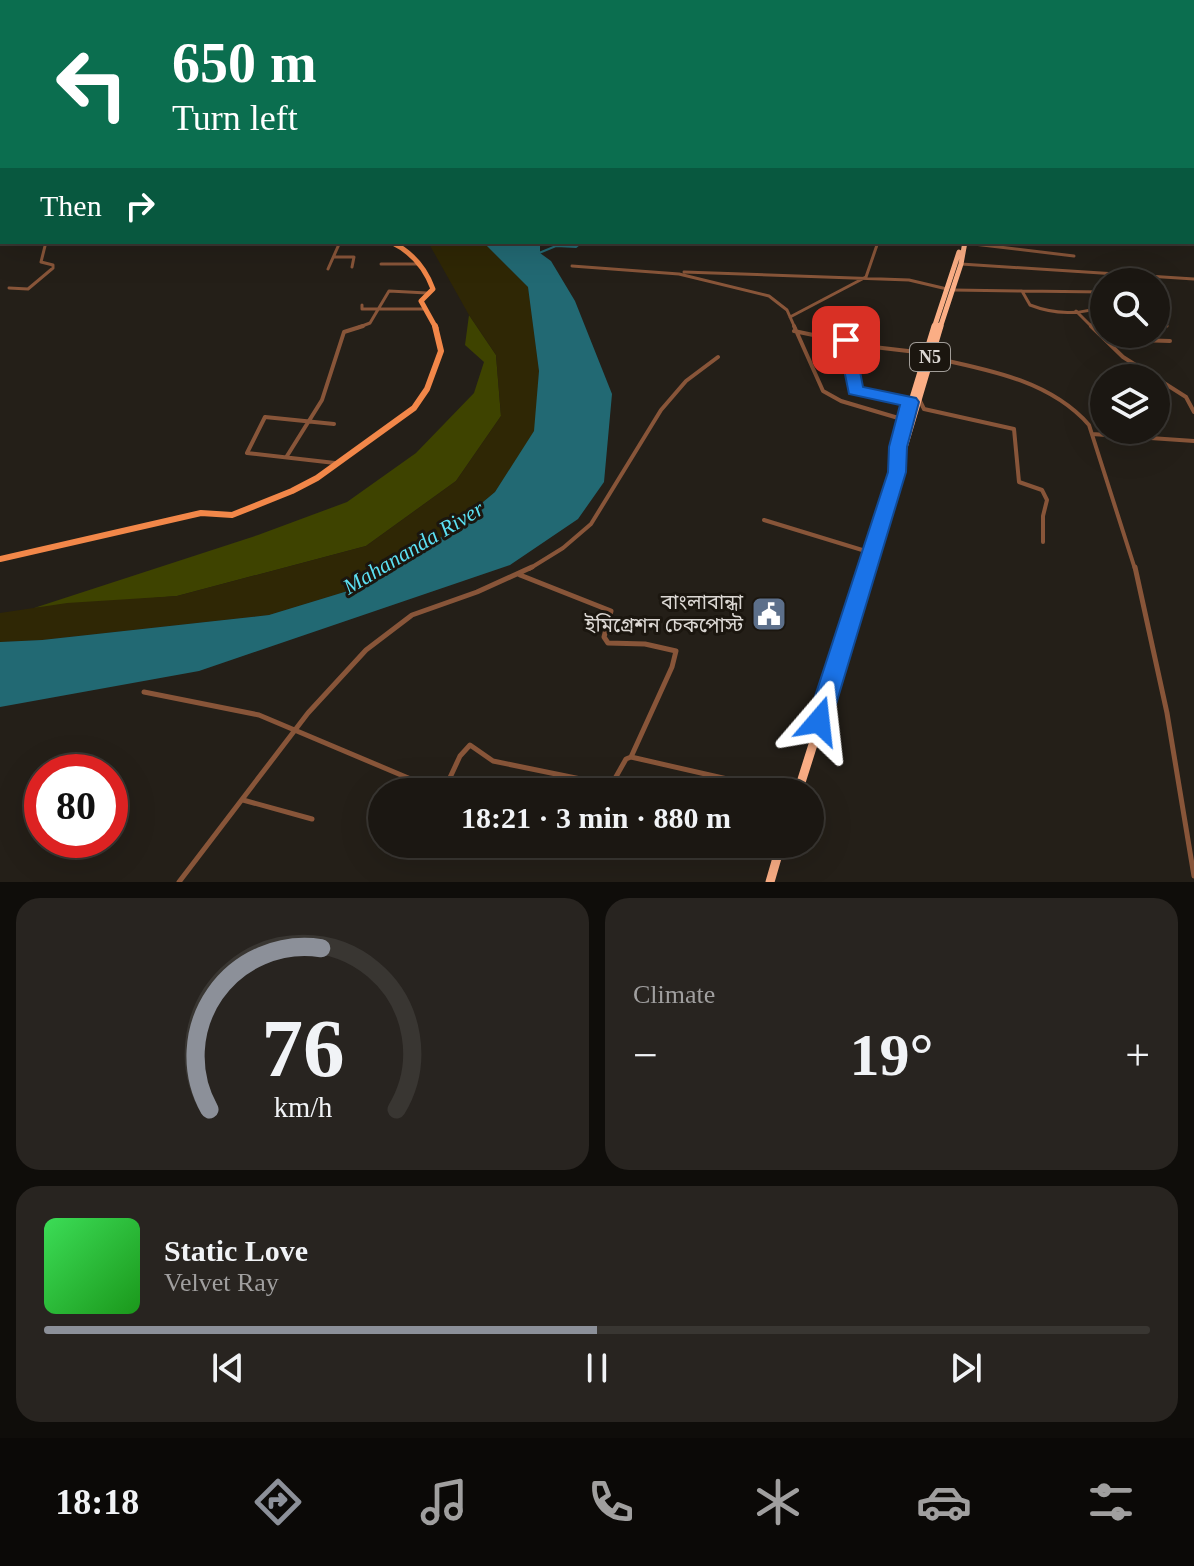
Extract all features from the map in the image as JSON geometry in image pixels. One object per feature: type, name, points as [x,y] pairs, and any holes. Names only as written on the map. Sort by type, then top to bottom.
[{"type":"highway","name":"N5","points":[[802,778],[874,554],[897,472],[896,457],[908,415],[963,244]]},
{"type":"highway","name":"N5","points":[[950,288],[961,264],[964,244]]},
{"type":"highway","points":[[770,882],[777,858]]},
{"type":"main road","points":[[0,559],[201,513],[240,513],[303,486],[410,411],[427,389],[441,347],[437,330],[423,309],[421,299],[433,289],[421,264],[394,244]]},
{"type":"street","points":[[9,288],[28,289],[53,268],[53,265],[41,262],[46,244]]},
{"type":"street","points":[[328,269],[339,244]]},
{"type":"street","points":[[790,317],[864,279],[869,273],[877,244]]},
{"type":"street","points":[[980,244],[1074,256]]},
{"type":"street","points":[[335,257],[354,257],[352,267]]},
{"type":"street","points":[[381,264],[421,264]]},
{"type":"street","points":[[961,264],[1194,279]]},
{"type":"street","points":[[572,266],[669,273],[914,281],[950,288],[1016,292],[1034,289],[1090,291]]},
{"type":"street","points":[[669,273],[766,294],[783,305],[823,391],[837,400],[908,415]]},
{"type":"street","points":[[1011,283],[1016,292]]},
{"type":"street","points":[[287,456],[322,400],[344,332],[369,324],[389,291],[427,293]]},
{"type":"street","points":[[1022,291],[1034,308],[1090,309]]},
{"type":"street","points":[[362,305],[362,309],[376,310],[423,309]]},
{"type":"street","points":[[1074,310],[1090,322]]},
{"type":"street","points":[[794,331],[846,340],[855,390],[923,401],[924,409],[1014,429],[1017,446],[1013,464],[1019,482],[1043,491],[1047,500],[1043,516],[1043,542]]},
{"type":"street","points":[[848,344],[926,355],[977,368],[1037,389],[1077,411],[1090,429]]},
{"type":"street","points":[[1115,348],[1126,360],[1186,397],[1194,412]]},
{"type":"street","points":[[179,882],[297,729],[354,664],[399,622],[517,574],[544,559],[591,523],[674,392],[700,368],[718,357]]},
{"type":"street","points":[[334,424],[265,417],[247,453],[337,464]]},
{"type":"street","points":[[1170,439],[1194,441]]},
{"type":"street","points":[[1095,444],[1138,577],[1167,713],[1194,876]]},
{"type":"street","points":[[764,520],[874,554]]},
{"type":"street","points":[[517,574],[611,610],[604,639],[608,643],[645,644],[676,651],[675,661],[631,757]]},
{"type":"street","points":[[144,692],[246,711],[297,729],[413,780],[438,786],[447,784],[468,745],[475,746],[493,761],[607,785],[613,782],[626,759],[631,757],[723,778]]},
{"type":"street","points":[[243,800],[312,819]]},
{"type":"green space","points":[[469,315],[496,355],[501,416],[456,481],[366,546],[177,596],[34,608],[258,535],[347,502],[416,453],[474,393],[484,362],[465,345]]},
{"type":"sand","points":[[429,244],[485,244],[528,287],[539,371],[535,431],[495,492],[440,538],[351,590],[269,615],[0,642],[0,613],[67,603],[177,596],[366,546],[456,481],[501,416],[496,355],[469,315]]},
{"type":"water","points":[[485,244],[540,244],[540,253],[551,261],[575,301],[612,394],[604,482],[578,519],[510,565],[199,671],[0,707],[0,642],[269,615],[351,590],[440,538],[495,492],[534,431],[539,371],[528,287]]},
{"type":"waterway","points":[[539,253],[556,246],[576,247],[580,244]]},
{"type":"place","name":"বাংলাবান্ধা ইমিগ্রেশন চেকপোস্ট","points":[[769,614]]},
{"type":"route","points":[[819,721],[897,472],[898,447],[910,402],[855,390],[846,340]]},
{"type":"water label","name":"Mahananda River","points":[[413,547]]}]
